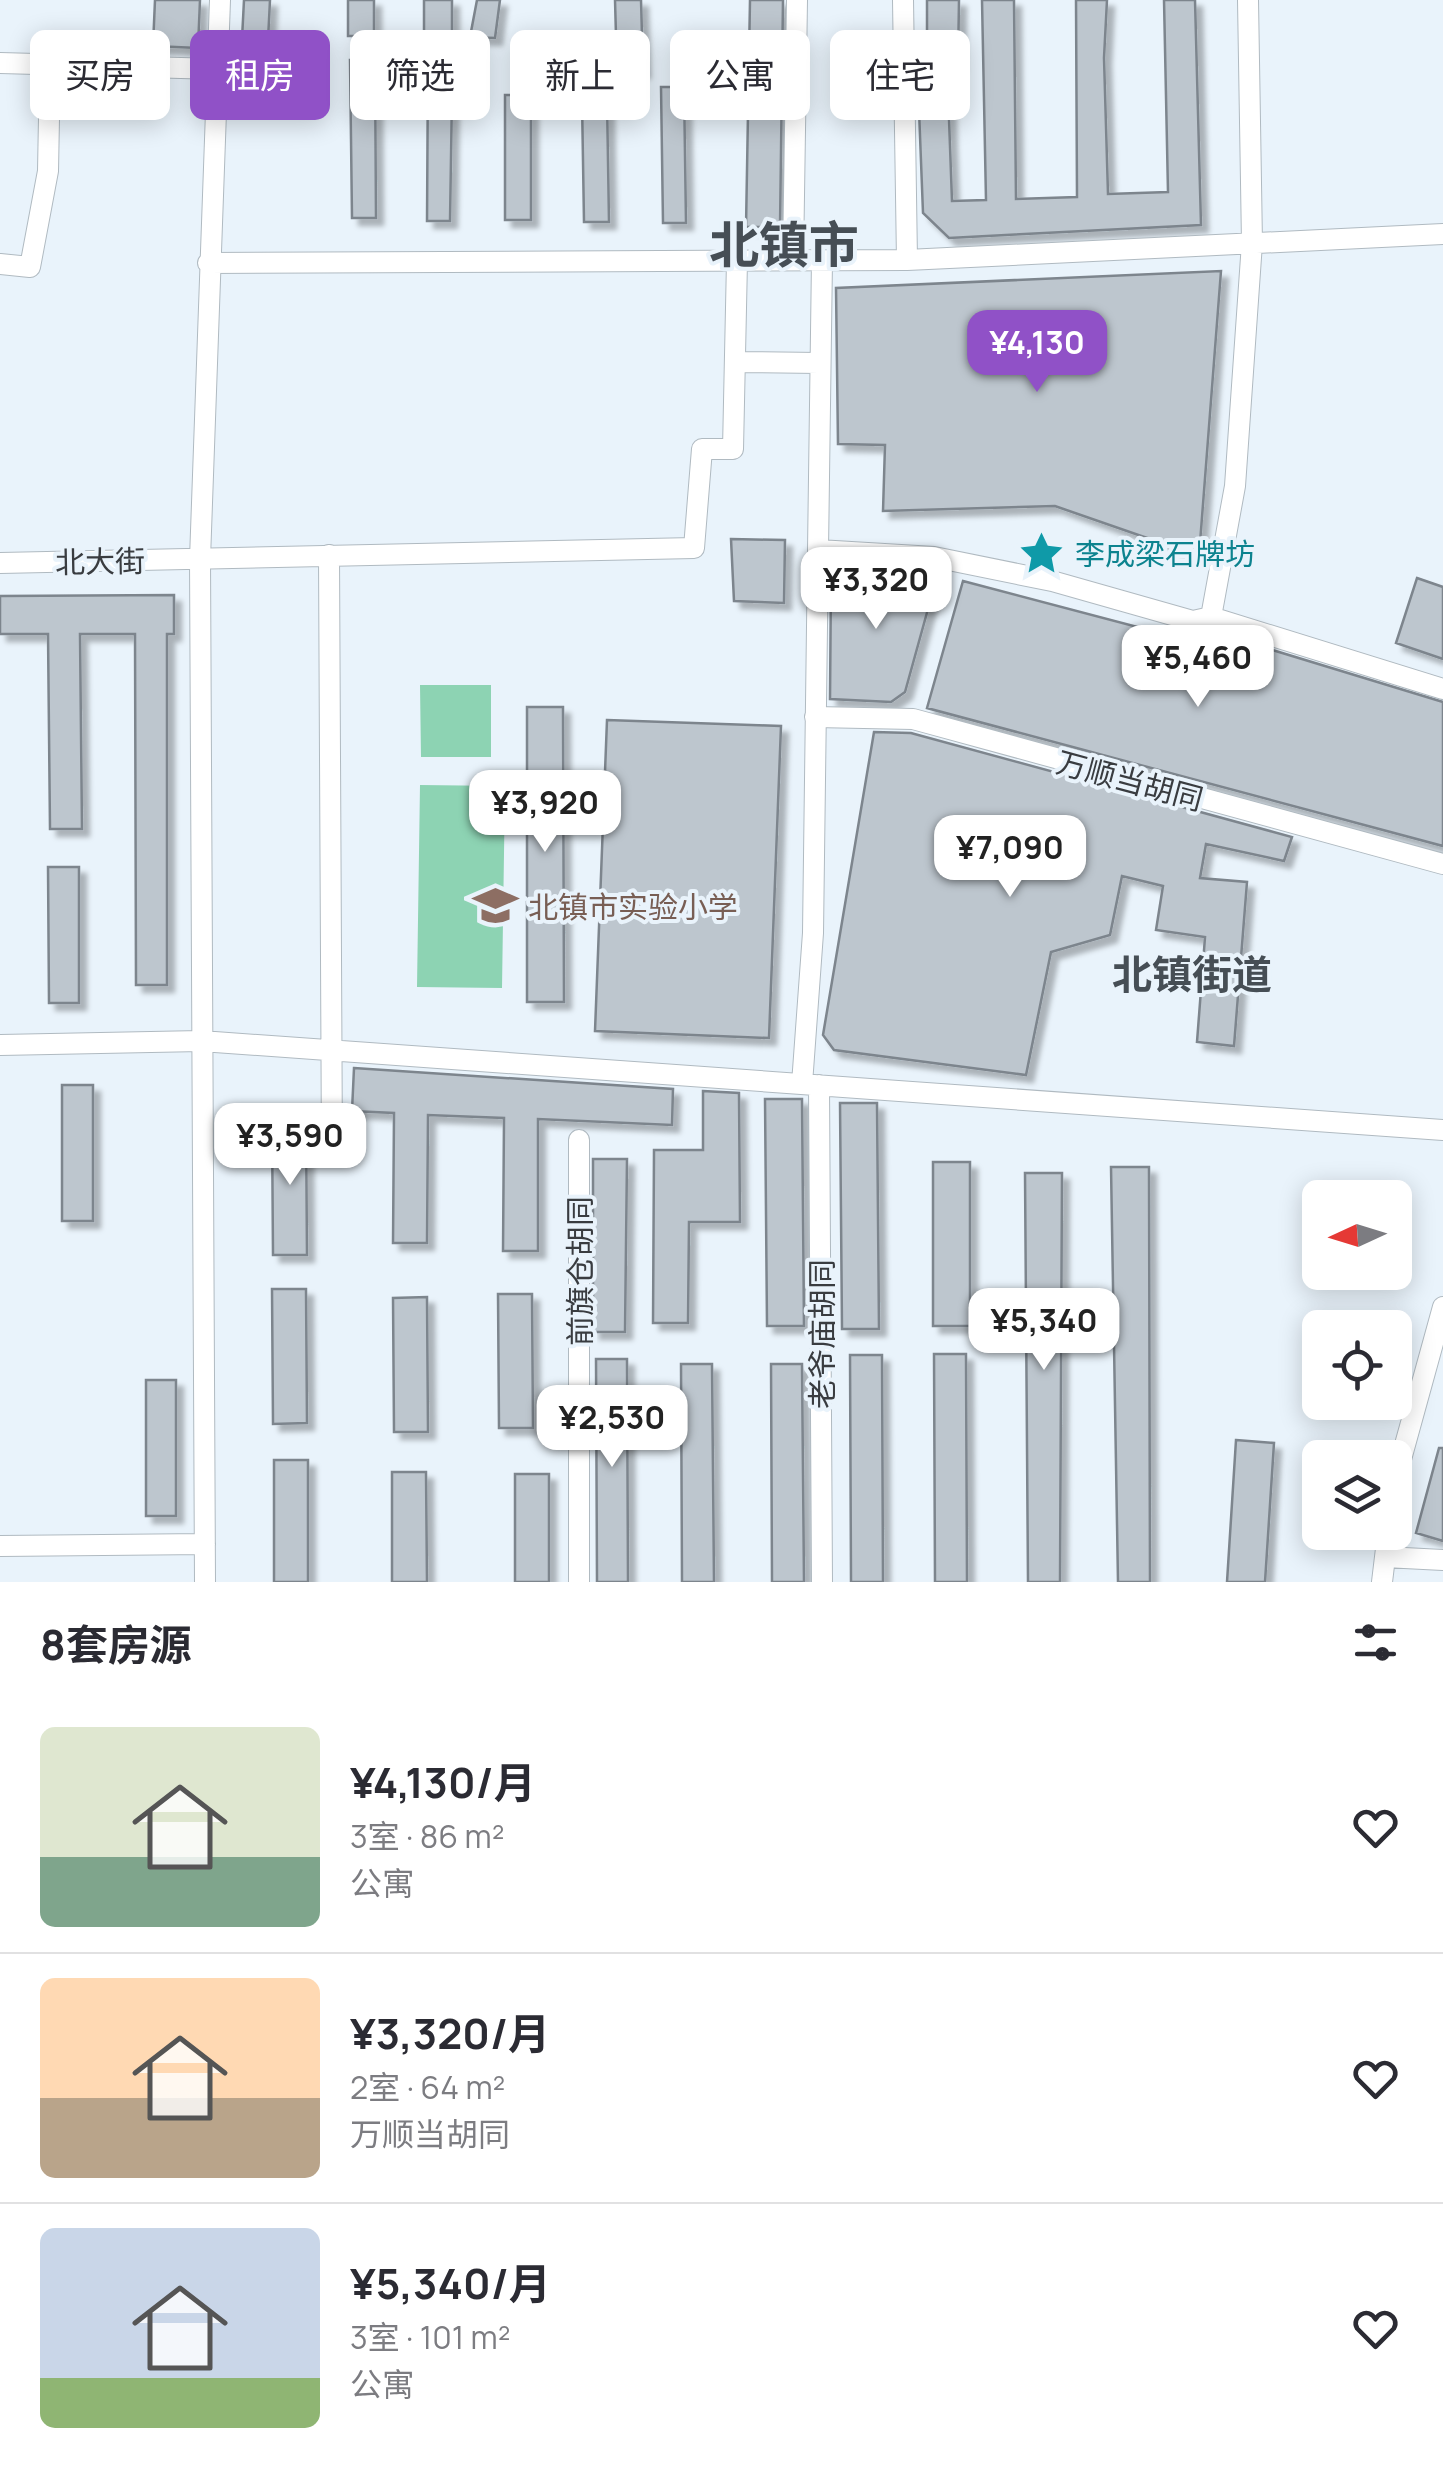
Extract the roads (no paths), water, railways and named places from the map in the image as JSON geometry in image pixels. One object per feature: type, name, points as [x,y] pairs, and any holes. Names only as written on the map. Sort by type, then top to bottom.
[{"type":"street","points":[[219,30],[220,0]]},
{"type":"street","points":[[793,260],[797,0]]},
{"type":"street","points":[[903,0],[907,260]]},
{"type":"street","points":[[1202,619],[1235,486],[1252,243],[1248,0]]},
{"type":"street","points":[[0,63],[30,64]]},
{"type":"street","points":[[0,264],[30,267],[48,172],[49,120]]},
{"type":"street","points":[[205,1582],[200,560],[215,120]]},
{"type":"street","points":[[208,263],[907,260],[1443,234]]},
{"type":"street","name":"老爷庙胡同","points":[[822,260],[810,1085],[822,1582]]},
{"type":"street","points":[[737,261],[738,362],[819,363]]},
{"type":"street","name":"北大街","points":[[0,563],[694,548],[702,449],[732,449],[738,362]]},
{"type":"street","points":[[818,550],[934,557],[1052,582],[1202,619],[1443,689]]},
{"type":"street","points":[[329,554],[332,1157]]},
{"type":"street","name":"万顺当胡同","points":[[815,711],[913,720],[1443,864]]},
{"type":"street","points":[[0,1045],[200,1041],[1443,1130]]},
{"type":"street","name":"前旗仓胡同","points":[[579,1140],[579,1582]]},
{"type":"street","points":[[1406,1440],[1443,1307]]},
{"type":"street","points":[[0,1546],[205,1544]]},
{"type":"street","points":[[1382,1582],[1386,1550]]},
{"type":"street","points":[[1385,1558],[1443,1560]]},
{"type":"place","name":"李成梁石牌坊","points":[[1042,553]]},
{"type":"place","name":"北镇市实验小学","points":[[495,906]]},
{"type":"district","name":"北镇市","points":[[784,244]]},
{"type":"district","name":"北镇街道","points":[[1192,973]]}]
